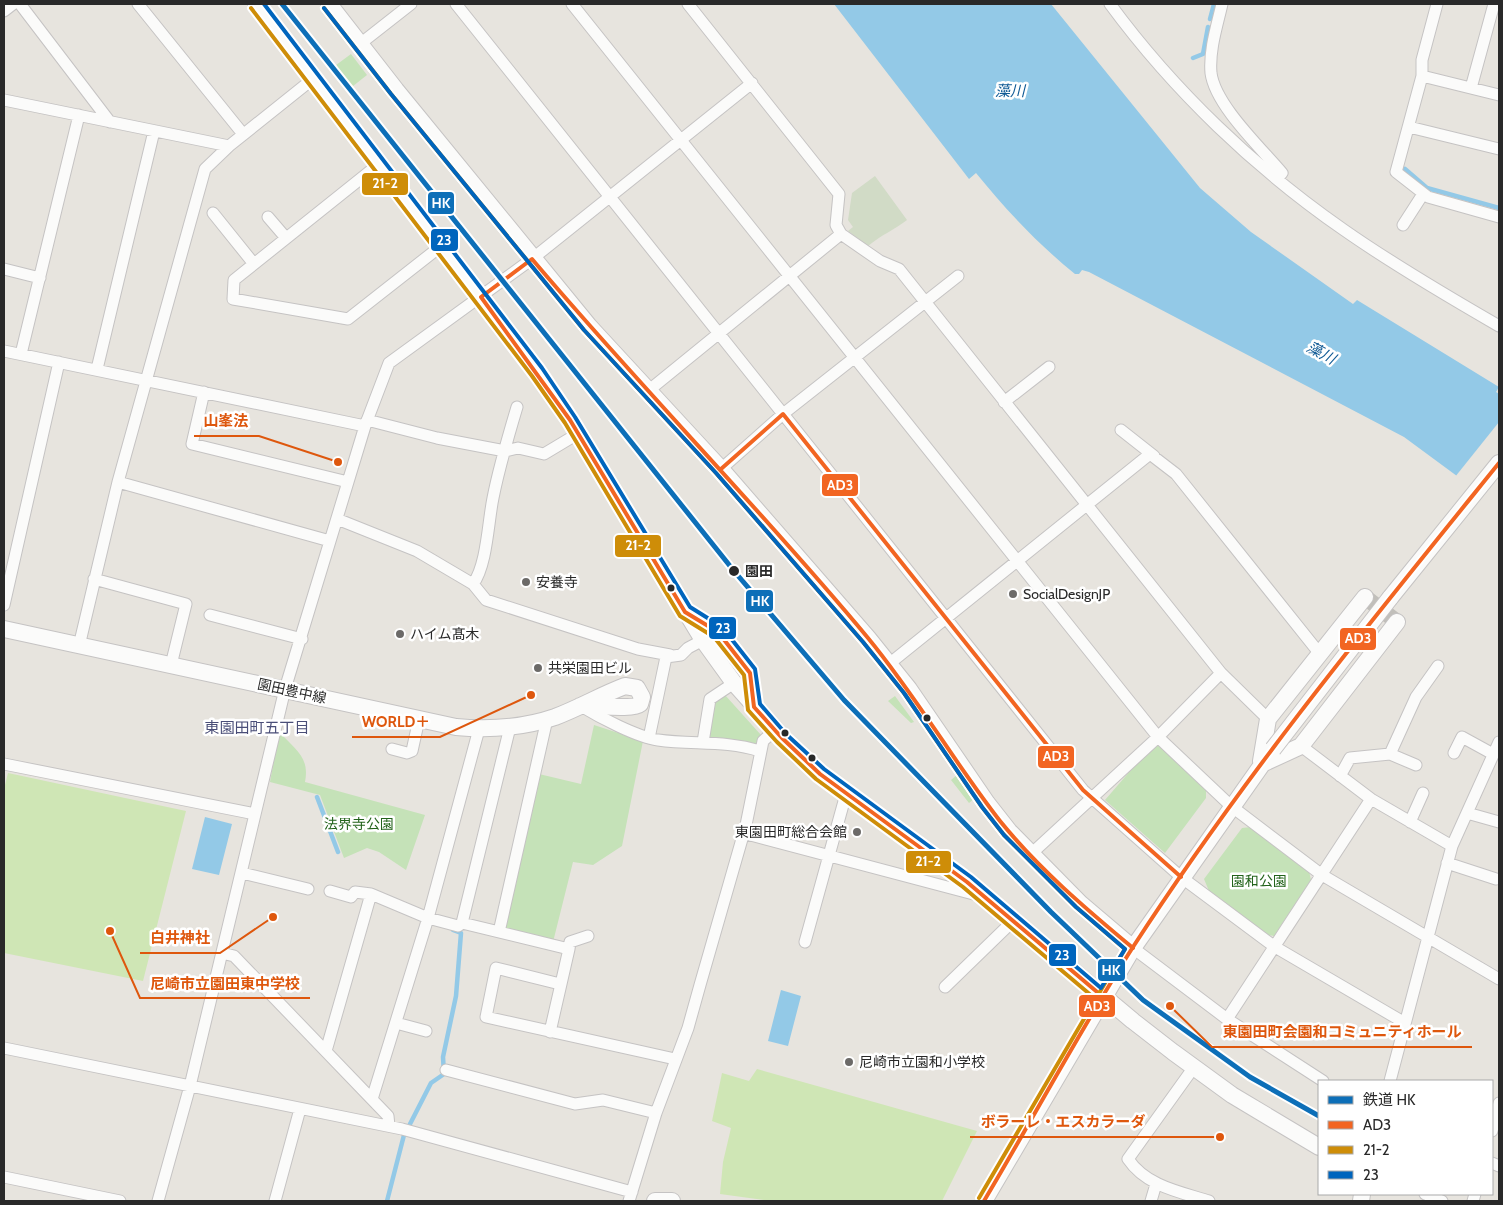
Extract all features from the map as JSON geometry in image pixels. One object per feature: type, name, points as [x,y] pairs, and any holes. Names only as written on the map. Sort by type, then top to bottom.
[{"type":"street","points":[[4,11],[13,4]]},
{"type":"street","points":[[20,4],[110,122]]},
{"type":"street","points":[[138,4],[243,134]]},
{"type":"street","points":[[256,4],[537,372],[579,433],[703,640],[734,683],[799,756],[846,794],[950,869],[1103,997],[1194,1067],[1268,1119],[1318,1146]]},
{"type":"street","points":[[329,4],[532,259],[589,326],[721,469],[889,664],[928,716],[987,803],[1031,854],[1080,903],[1133,948],[1227,1019],[1321,1080]]},
{"type":"street","points":[[360,44],[411,4]]},
{"type":"street","points":[[456,4],[1092,799],[1181,877],[1275,947],[1405,1024]]},
{"type":"street","points":[[572,4],[1158,737],[1231,806],[1322,875],[1499,979]]},
{"type":"street","points":[[688,4],[839,194],[836,225],[841,234],[880,261],[899,269],[1086,507],[1221,673],[1268,720]]},
{"type":"street","points":[[1110,4],[1187,93],[1277,179],[1343,230],[1396,265],[1499,326]]},
{"type":"street","points":[[1222,4],[1212,50],[1212,79],[1230,110],[1282,173],[1277,179]]},
{"type":"street","points":[[1437,4],[1422,60],[1422,76],[1396,172],[1423,194],[1499,217]]},
{"type":"street","points":[[1471,88],[1494,4]]},
{"type":"street","points":[[1422,76],[1499,95]]},
{"type":"street","points":[[79,646],[118,482],[205,169],[228,146],[314,78]]},
{"type":"street","points":[[158,1201],[190,1086],[285,689],[302,639],[366,423],[389,363],[532,259],[752,83]]},
{"type":"street","points":[[4,100],[228,146]]},
{"type":"street","points":[[21,354],[79,115]]},
{"type":"street","points":[[1409,126],[1499,149]]},
{"type":"street","points":[[96,369],[154,131]]},
{"type":"street","points":[[379,164],[234,280],[233,299],[348,319],[441,246]]},
{"type":"street","points":[[1403,225],[1423,194]]},
{"type":"street","points":[[212,213],[254,264]]},
{"type":"street","points":[[268,217],[286,238]]},
{"type":"street","points":[[648,391],[841,234]]},
{"type":"street","points":[[4,269],[40,278]]},
{"type":"street","points":[[721,469],[784,414],[958,276]]},
{"type":"street","points":[[4,351],[504,451],[518,448],[544,454],[579,433]]},
{"type":"street","points":[[4,605],[59,362]]},
{"type":"street","points":[[1004,402],[1049,367]]},
{"type":"street","points":[[204,392],[192,444],[348,482]]},
{"type":"street","points":[[473,584],[477,579],[484,550],[493,497],[504,451],[518,407]]},
{"type":"street","points":[[1121,430],[1176,474],[1320,654]]},
{"type":"street","points":[[889,664],[1150,454],[1154,456]]},
{"type":"street","points":[[984,1201],[1103,997],[1133,948],[1181,877],[1260,765],[1404,580],[1499,463]]},
{"type":"street","points":[[118,482],[330,541]]},
{"type":"street","points":[[337,519],[417,551],[473,584],[486,600],[638,649],[670,655],[681,655],[688,648],[703,640]]},
{"type":"street","points":[[94,578],[186,604],[171,665]]},
{"type":"street","points":[[1260,765],[1268,720],[1365,597]]},
{"type":"street","points":[[210,615],[302,639]]},
{"type":"street","points":[[1260,765],[1301,746],[1397,622]]},
{"type":"street","name":"園田豊中線","points":[[4,629],[419,719],[478,729],[510,727],[547,719],[580,706]]},
{"type":"street","points":[[649,738],[666,657],[670,655]]},
{"type":"street","points":[[1390,754],[1403,730],[1416,698],[1438,666]]},
{"type":"street","points":[[1031,854],[1158,737],[1221,673]]},
{"type":"street","points":[[703,742],[710,699],[734,683]]},
{"type":"street","points":[[580,706],[595,715],[649,738],[731,744],[760,751]]},
{"type":"street","points":[[392,749],[407,753],[412,751],[419,719]]},
{"type":"street","points":[[499,932],[547,719]]},
{"type":"street","points":[[330,891],[351,897],[355,892],[371,894],[427,921],[458,926],[462,922],[510,727]]},
{"type":"street","points":[[372,1099],[427,921],[478,729]]},
{"type":"street","points":[[4,1048],[389,1126],[630,1196],[656,1113],[688,1028],[743,833],[763,741],[775,730]]},
{"type":"street","points":[[1403,730],[1414,735]]},
{"type":"street","points":[[1454,753],[1462,736],[1493,754]]},
{"type":"street","points":[[1390,1080],[1452,846],[1499,742]]},
{"type":"street","points":[[1301,746],[1371,799],[1452,846]]},
{"type":"street","points":[[1340,776],[1350,758],[1390,754],[1416,765]]},
{"type":"street","points":[[4,764],[255,814]]},
{"type":"street","points":[[1410,822],[1423,793]]},
{"type":"street","points":[[805,942],[846,794]]},
{"type":"street","points":[[1227,1019],[1371,799]]},
{"type":"street","points":[[1466,813],[1499,822]]},
{"type":"street","points":[[743,833],[985,897]]},
{"type":"street","points":[[1447,863],[1496,879]]},
{"type":"street","points":[[242,872],[308,889]]},
{"type":"street","points":[[326,1051],[371,894]]},
{"type":"street","points":[[945,987],[1013,921]]},
{"type":"street","points":[[462,922],[569,949]]},
{"type":"street","points":[[550,1032],[570,942],[588,936]]},
{"type":"street","points":[[222,953],[234,956],[326,1051],[389,1118],[389,1126]]},
{"type":"street","points":[[560,984],[496,968],[486,1017],[675,1059]]},
{"type":"street","points":[[396,1023],[426,1032]]},
{"type":"street","points":[[1194,1067],[1128,1159],[1136,1171],[1156,1184],[1209,1201]]},
{"type":"street","points":[[446,1070],[574,1104],[603,1100],[656,1113]]},
{"type":"street","points":[[1493,1127],[1499,1103]]},
{"type":"street","points":[[274,1201],[300,1109]]},
{"type":"street","points":[[4,1177],[120,1201]]},
{"type":"street","points":[[1151,1201],[1156,1184]]},
{"type":"street","points":[[1427,1195],[1442,1201]]},
{"type":"street","points":[[656,1201],[672,1201]]},
{"type":"green space","points":[[351,54],[367,75],[348,90],[332,68]]},
{"type":"green space","points":[[875,176],[907,220],[868,246],[848,231],[853,227],[848,220],[852,193]]},
{"type":"green space","points":[[725,695],[761,735],[756,746],[708,738],[714,703]]},
{"type":"green space","points":[[895,696],[914,722],[911,723],[888,701]]},
{"type":"green space","points":[[594,725],[643,741],[622,846],[593,865],[573,862],[553,942],[505,930],[539,774],[581,784]]},
{"type":"green space","name":"法界寺公園","points":[[279,732],[300,754],[305,766],[305,782],[425,815],[406,870],[379,852],[367,848],[344,858],[320,795],[270,782]]},
{"type":"green space","points":[[1158,745],[1206,786],[1206,798],[1165,853],[1105,800],[1150,748]]},
{"type":"green space","points":[[8,773],[186,811],[143,981],[4,953],[4,789]]},
{"type":"green space","points":[[957,775],[975,798],[969,803],[951,780]]},
{"type":"green space","name":"園和公園","points":[[1251,827],[1309,871],[1311,880],[1274,936],[1268,935],[1209,891],[1204,879],[1242,828]]},
{"type":"green space","points":[[757,1069],[977,1131],[942,1201],[771,1201],[720,1194],[723,1162],[731,1128],[712,1121],[722,1073],[749,1081]]},
{"type":"water","name":"藻川","points":[[834,4],[1051,4],[1200,188],[1251,232],[1353,304],[1357,300],[1499,387],[1496,392],[1499,394],[1499,507],[1404,437],[1089,272],[1082,270],[1079,274],[1075,274],[1023,226],[976,173],[969,179]]},
{"type":"water","points":[[205,817],[232,824],[219,875],[192,869]]},
{"type":"water","points":[[781,990],[801,996],[788,1046],[768,1041]]},
{"type":"pier","points":[[1499,422],[1499,506],[1497,509],[1455,477]]},
{"type":"waterway","points":[[1210,19],[1214,4]]},
{"type":"waterway","points":[[1193,58],[1203,54],[1208,27]]},
{"type":"waterway","points":[[1405,169],[1427,188],[1499,208]]},
{"type":"waterway","points":[[317,797],[338,852]]},
{"type":"waterway","points":[[410,1124],[431,1083],[444,1074],[443,1057],[456,996],[461,933],[453,930]]},
{"type":"waterway","points":[[387,1201],[404,1135]]},
{"type":"tunnel","points":[[1365,597],[1397,622]]},
{"type":"rail line","name":"HK","points":[[282,4],[734,571],[844,700],[1051,912],[1143,1000],[1250,1077],[1318,1115]]},
{"type":"transit line","name":"23","points":[[264,4],[542,368],[575,417],[690,607],[722,627],[755,669],[760,704],[786,734],[824,769],[971,877],[1101,988],[1125,949],[1076,907],[1004,835],[982,807],[904,693],[863,642],[716,473],[584,330],[391,94],[324,8]]},
{"type":"transit line","name":"21-2","points":[[251,8],[532,376],[565,423],[680,616],[714,637],[744,675],[748,710],[777,742],[816,779],[963,887],[1099,1002]]},
{"type":"transit line","name":"21-2","points":[[324,8],[391,94],[584,330],[716,473],[863,642],[904,693],[982,807],[1004,835],[1076,907],[1125,949],[979,1198]]},
{"type":"transit line","name":"AD3","points":[[1103,997],[967,882],[820,774],[782,738],[754,707],[750,673],[718,632],[685,612],[570,420],[481,297],[532,259],[785,542],[868,638],[886,660],[983,799],[1015,839],[1064,888],[1133,948]]},
{"type":"transit line","name":"AD3","points":[[721,469],[783,414],[1083,790],[1181,877]]},
{"type":"transit line","name":"AD3","points":[[984,1201],[1094,1010],[1175,884],[1310,700],[1499,463]]},
{"type":"place","name":"山峯法","points":[[338,462]]},
{"type":"place","name":"園田","points":[[734,571]]},
{"type":"place","name":"安養寺","points":[[526,582]]},
{"type":"place","name":"SocialDesignJP","points":[[1013,594]]},
{"type":"place","name":"ハイム髙木","points":[[400,634]]},
{"type":"place","name":"共栄園田ビル","points":[[538,668]]},
{"type":"place","name":"WORLD＋","points":[[531,695]]},
{"type":"place","name":"東園田町総合会館","points":[[857,832]]},
{"type":"place","name":"白井神社","points":[[273,917]]},
{"type":"place","name":"尼崎市立園田東中学校","points":[[110,931]]},
{"type":"place","name":"東園田町会園和コミュニティホール","points":[[1170,1006]]},
{"type":"place","name":"尼崎市立園和小学校","points":[[849,1062]]},
{"type":"place","name":"ボラーレ・エスカラーダ","points":[[1220,1137]]},
{"type":"district","name":"東園田町五丁目","points":[[257,728]]}]
